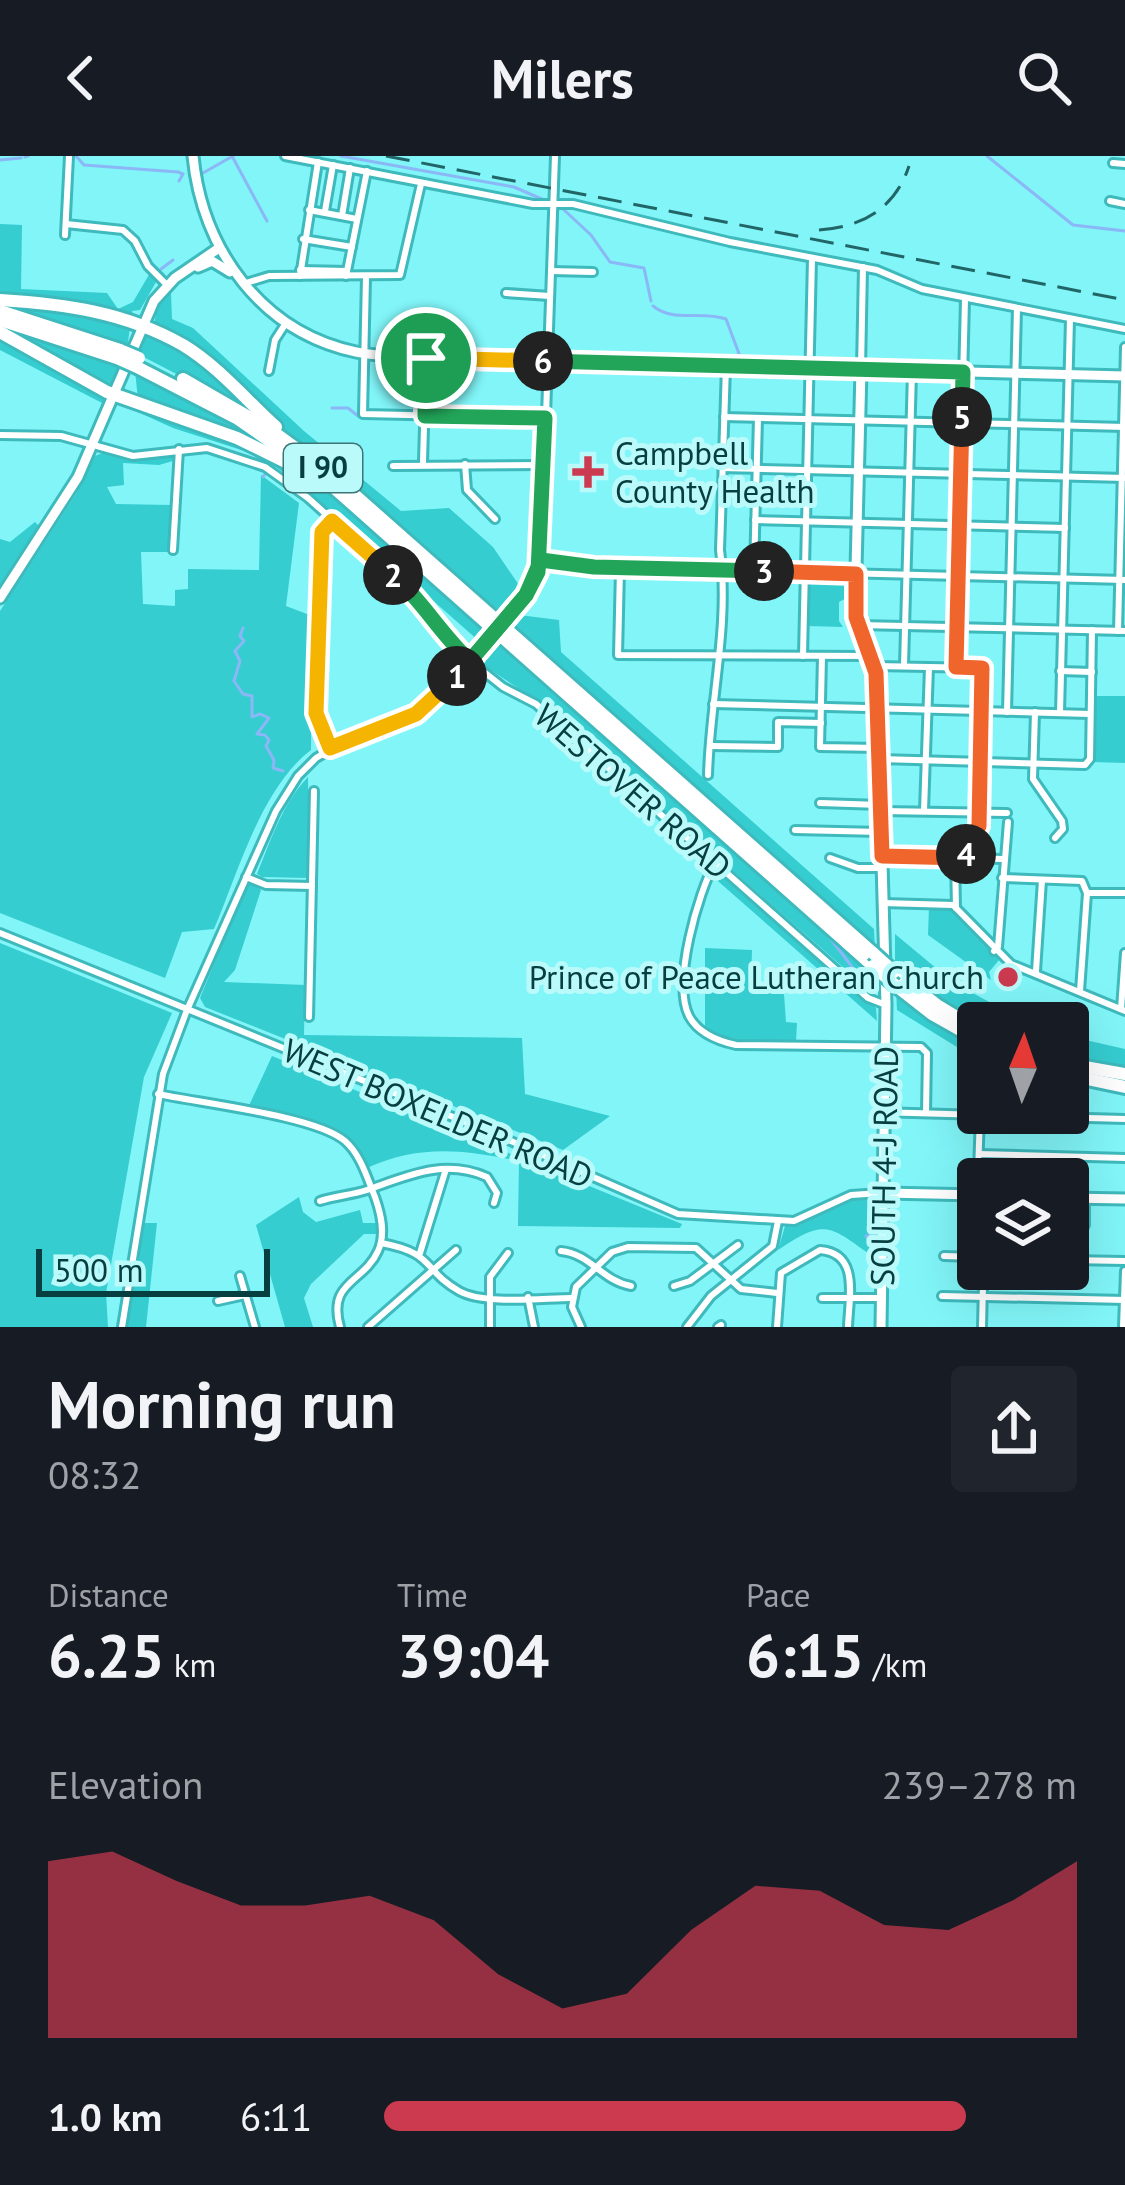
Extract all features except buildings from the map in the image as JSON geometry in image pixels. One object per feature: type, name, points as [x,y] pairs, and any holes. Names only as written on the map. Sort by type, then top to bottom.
[{"type":"highway","name":"I 90","points":[[0,300],[85,307],[182,345],[203,360],[932,1014],[957,1028]]},
{"type":"highway","name":"I 90","points":[[0,316],[118,354],[229,404],[332,474]]},
{"type":"highway","name":"I 90","points":[[0,332],[113,395],[260,448],[314,479],[386,532]]},
{"type":"highway","name":"I 90","points":[[137,362],[276,444],[386,532],[873,959]]},
{"type":"highway","name":"I 90","points":[[894,979],[957,1017]]},
{"type":"highway","points":[[1089,1068],[1122,1073]]},
{"type":"highway","points":[[1089,1079],[1125,1086]]},
{"type":"main road","points":[[193,156],[197,192],[235,275],[286,323],[318,340],[363,354],[1125,376]]},
{"type":"main road","points":[[0,598],[71,490],[154,301],[171,281],[220,248]]},
{"type":"main road","points":[[171,281],[212,261],[235,275]]},
{"type":"main road","name":"SOUTH 4-J ROAD","points":[[861,369],[856,574],[858,625],[872,661],[878,708],[887,1046],[880,1171],[885,1193],[880,1327]]},
{"type":"main road","points":[[880,1171],[895,1186],[921,1194]]},
{"type":"main road","points":[[885,1193],[957,1195]]},
{"type":"main road","points":[[1089,1198],[1125,1199]]},
{"type":"street","points":[[65,235],[69,156]]},
{"type":"street","points":[[285,156],[533,204],[573,204],[863,267],[922,289],[1125,329]]},
{"type":"street","points":[[122,1327],[158,1094],[187,1010],[286,793],[306,766],[330,748],[416,714],[515,609],[541,560],[555,156]]},
{"type":"street","points":[[300,273],[317,162]]},
{"type":"street","points":[[1113,163],[1125,164]]},
{"type":"street","points":[[325,211],[333,165]]},
{"type":"street","points":[[342,215],[350,168]]},
{"type":"street","points":[[347,274],[367,171]]},
{"type":"street","points":[[244,285],[256,277],[300,273],[400,275],[421,182]]},
{"type":"street","points":[[1110,201],[1125,204]]},
{"type":"street","points":[[309,210],[357,219]]},
{"type":"street","points":[[66,224],[124,230],[148,266],[171,281]]},
{"type":"street","points":[[303,239],[352,247]]},
{"type":"street","points":[[803,656],[812,258]]},
{"type":"street","points":[[861,369],[863,267]]},
{"type":"street","points":[[551,271],[593,272]]},
{"type":"street","points":[[365,277],[363,414],[545,418]]},
{"type":"street","points":[[506,293],[550,296]]},
{"type":"street","points":[[956,667],[964,298]]},
{"type":"street","points":[[1007,712],[1017,308]]},
{"type":"street","points":[[1060,713],[1070,319]]},
{"type":"street","points":[[269,371],[275,340],[286,323]]},
{"type":"street","points":[[858,625],[1121,631],[1125,347]]},
{"type":"street","points":[[423,464],[426,358]]},
{"type":"street","points":[[708,775],[721,656],[726,366]]},
{"type":"street","points":[[904,666],[912,370]]},
{"type":"street","points":[[724,417],[1124,427]]},
{"type":"street","points":[[754,571],[758,418]]},
{"type":"street","name":"WESTOVER ROAD","points":[[0,435],[62,436],[133,456],[178,448],[219,449],[285,480],[416,595],[445,637],[470,661],[503,687],[536,704],[868,998],[886,1004]]},
{"type":"street","points":[[173,550],[178,448]]},
{"type":"street","points":[[465,464],[467,490],[495,519]]},
{"type":"street","points":[[393,466],[544,464]]},
{"type":"street","points":[[722,468],[1123,478]]},
{"type":"street","points":[[755,520],[1066,527]]},
{"type":"street","points":[[330,748],[317,721],[316,701],[321,540],[332,521]]},
{"type":"street","points":[[541,560],[620,568],[1122,580]]},
{"type":"street","points":[[620,568],[617,655],[822,656],[904,666],[982,668],[979,826],[960,858],[956,908]]},
{"type":"street","points":[[822,656],[820,747],[926,760],[1088,762],[1092,630]]},
{"type":"street","points":[[924,812],[928,667]]},
{"type":"street","points":[[1060,671],[1092,672]]},
{"type":"street","points":[[713,704],[1090,714]]},
{"type":"street","points":[[1035,712],[1036,786],[1062,820],[1063,829],[1055,838]]},
{"type":"street","points":[[710,746],[778,747],[778,722],[821,722]]},
{"type":"street","points":[[309,1017],[314,790]]},
{"type":"street","points":[[820,803],[1007,818],[1007,857],[994,951]]},
{"type":"street","points":[[796,830],[881,832]]},
{"type":"street","points":[[830,858],[858,868],[882,862],[1004,859]]},
{"type":"street","points":[[715,862],[686,954],[684,988],[691,1020],[709,1035],[736,1045],[925,1049],[926,1114]]},
{"type":"street","points":[[245,877],[266,885],[313,886]]},
{"type":"street","points":[[1003,878],[1082,881],[1087,886],[1080,992]]},
{"type":"street","points":[[1036,971],[1042,880]]},
{"type":"street","points":[[1087,893],[1125,893]]},
{"type":"street","points":[[884,903],[956,908],[1011,964],[1123,1010],[1125,953]]},
{"type":"street","name":"WEST BOXELDER ROAD","points":[[7,932],[667,1211],[698,1218],[803,1220],[851,1195],[885,1193]]},
{"type":"street","points":[[868,998],[883,1029]]},
{"type":"street","points":[[158,1094],[331,1132],[355,1153],[380,1211],[381,1243],[371,1262],[340,1296],[340,1327]]},
{"type":"street","points":[[882,1112],[957,1115]]},
{"type":"street","points":[[1089,1118],[1125,1119]]},
{"type":"street","points":[[978,1158],[979,1134]]},
{"type":"street","points":[[978,1154],[1125,1158]]},
{"type":"street","points":[[419,1253],[446,1169]]},
{"type":"street","points":[[320,1201],[410,1172],[446,1169],[474,1172],[494,1182],[494,1203]]},
{"type":"street","points":[[691,1326],[728,1280],[773,1246],[778,1221]]},
{"type":"street","points":[[381,1243],[419,1253],[461,1293],[572,1298]]},
{"type":"street","points":[[674,1286],[690,1281],[738,1245]]},
{"type":"street","points":[[580,1327],[572,1298],[576,1287],[612,1252],[628,1246],[696,1248],[747,1292],[777,1293]]},
{"type":"street","points":[[368,1327],[456,1250]]},
{"type":"street","points":[[777,1327],[781,1274],[811,1252],[828,1250],[848,1266],[848,1327]]},
{"type":"street","points":[[561,1251],[584,1256],[612,1282],[631,1286]]},
{"type":"street","points":[[490,1327],[493,1270],[508,1253]]},
{"type":"street","points":[[944,1256],[957,1256]]},
{"type":"street","points":[[1089,1260],[1125,1261]]},
{"type":"street","points":[[1124,1327],[1125,1271]]},
{"type":"street","points":[[240,1276],[255,1327]]},
{"type":"street","points":[[982,1290],[982,1327]]},
{"type":"street","points":[[218,1301],[245,1295]]},
{"type":"street","points":[[942,1296],[1124,1300]]},
{"type":"street","points":[[528,1298],[534,1327]]},
{"type":"street","points":[[822,1298],[881,1298]]},
{"type":"street","points":[[382,1318],[389,1327]]},
{"type":"shaded area","points":[[0,224],[22,225],[21,289],[107,293],[118,309],[133,302],[150,273],[156,282],[140,310],[132,311],[134,319],[0,299]]},
{"type":"shaded area","points":[[171,293],[172,319],[193,328],[304,431],[401,511],[449,508],[493,547],[521,588],[500,617],[154,325],[157,308]]},
{"type":"shaded area","points":[[0,303],[60,306],[130,327],[127,349],[0,308]]},
{"type":"shaded area","points":[[0,325],[120,364],[105,388]]},
{"type":"shaded area","points":[[146,334],[190,352],[265,420],[136,353]]},
{"type":"shaded area","points":[[0,335],[101,394],[104,404],[0,350]]},
{"type":"shaded area","points":[[135,370],[199,401],[279,451],[138,400]]},
{"type":"shaded area","points":[[118,403],[236,440],[301,474],[357,515],[488,632],[477,634],[479,641],[263,457],[173,428]]},
{"type":"shaded area","points":[[102,453],[135,460],[176,454],[176,460],[159,465],[123,463],[124,485],[107,487],[116,504],[171,505],[171,552],[141,552],[143,604],[175,606],[175,590],[188,589],[188,569],[259,570],[261,475],[299,503],[286,606],[312,616],[311,750],[293,766],[265,809],[214,929],[182,932],[165,978],[0,913],[0,611],[76,494],[95,456]]},
{"type":"shaded area","points":[[35,522],[40,527],[0,588],[0,539],[10,542]]},
{"type":"shaded area","points":[[808,576],[849,580],[848,597],[839,602],[843,627],[807,626]]},
{"type":"shaded area","points":[[519,615],[559,620],[561,652],[874,929],[875,949],[510,626],[517,624]]},
{"type":"shaded area","points":[[497,641],[875,971],[871,987],[545,706],[483,665],[481,659]]},
{"type":"shaded area","points":[[1095,696],[1125,696],[1125,763],[1093,762]]},
{"type":"shaded area","points":[[308,777],[309,878],[262,877],[257,874],[278,823]]},
{"type":"shaded area","points":[[723,871],[876,1008],[877,1021],[711,875]]},
{"type":"shaded area","points":[[251,883],[261,890],[235,970],[224,982],[305,985],[304,1035],[522,1038],[525,1094],[610,1116],[563,1150],[205,1007],[200,998]]},
{"type":"shaded area","points":[[929,907],[953,909],[999,960],[989,972],[991,980],[928,935]]},
{"type":"shaded area","points":[[895,934],[954,983],[989,1002],[957,1002],[957,1014],[895,968]]},
{"type":"shaded area","points":[[0,943],[172,1013],[144,1077],[106,1293],[108,1327],[0,1327]]},
{"type":"shaded area","points":[[705,948],[752,950],[751,983],[784,994],[786,1022],[797,1023],[796,1041],[732,1041],[705,1028]]},
{"type":"shaded area","points":[[896,990],[957,1031],[957,1047],[897,1010]]},
{"type":"shaded area","points":[[1089,1041],[1125,1049],[1125,1072],[1089,1066]]},
{"type":"shaded area","points":[[272,1056],[682,1224],[680,1228],[518,1226],[519,1161],[499,1157],[424,1152],[367,1168],[328,1130],[247,1110]]},
{"type":"shaded area","points":[[299,1197],[303,1212],[316,1222],[360,1210],[363,1223],[378,1223],[378,1234],[364,1234],[311,1284],[304,1298],[313,1327],[285,1327],[256,1225]]},
{"type":"shaded area","points":[[871,1197],[878,1202],[875,1258],[828,1230],[807,1233],[778,1250],[785,1226]]},
{"type":"shaded area","points":[[144,1223],[157,1223],[146,1327],[127,1327]]},
{"type":"waterway","points":[[76,156],[84,165],[178,172],[183,174],[179,181]]},
{"type":"waterway","points":[[232,156],[267,221]]},
{"type":"waterway","points":[[203,173],[233,156]]},
{"type":"waterway","points":[[341,156],[514,187],[544,200]]},
{"type":"waterway","points":[[987,156],[1073,225],[1125,231]]},
{"type":"waterway","points":[[0,160],[21,158]]},
{"type":"waterway","points":[[563,209],[591,235],[610,262],[644,268],[651,301]]},
{"type":"waterway","points":[[161,269],[173,260]]},
{"type":"waterway","points":[[653,306],[670,314],[726,319],[741,359]]},
{"type":"waterway","points":[[736,372],[742,375]]},
{"type":"waterway","points":[[332,408],[348,408],[358,416]]},
{"type":"waterway","points":[[243,628],[240,636],[244,641],[235,651],[240,661],[234,681],[243,694],[252,696],[252,717],[269,718],[257,734],[269,740],[266,746],[273,768],[283,771]]},
{"type":"waterway","points":[[668,836],[671,832],[673,836]]},
{"type":"waterway","points":[[825,931],[855,971]]},
{"type":"waterway","points":[[869,1239],[870,1203]]},
{"type":"waterway","points":[[866,1236],[873,1247]]},
{"type":"railway","points":[[386,156],[1125,300]]},
{"type":"railway","points":[[819,230],[849,225],[875,213],[895,194],[909,166]]},
{"type":"place","name":"Campbell County Health","points":[[588,472]]},
{"type":"place","name":"Prince of Peace Lutheran Church","points":[[1008,977]]},
{"type":"route","points":[[426,358],[425,416],[545,418],[541,560],[526,595],[470,661],[429,704],[401,722],[330,748],[317,721],[316,701],[321,540],[332,521],[416,595],[445,637],[470,661],[515,609],[526,595],[538,572],[541,560],[594,567],[856,574],[856,617],[876,673],[882,856],[964,858],[979,826],[982,668],[956,667],[963,372],[426,358]]}]
